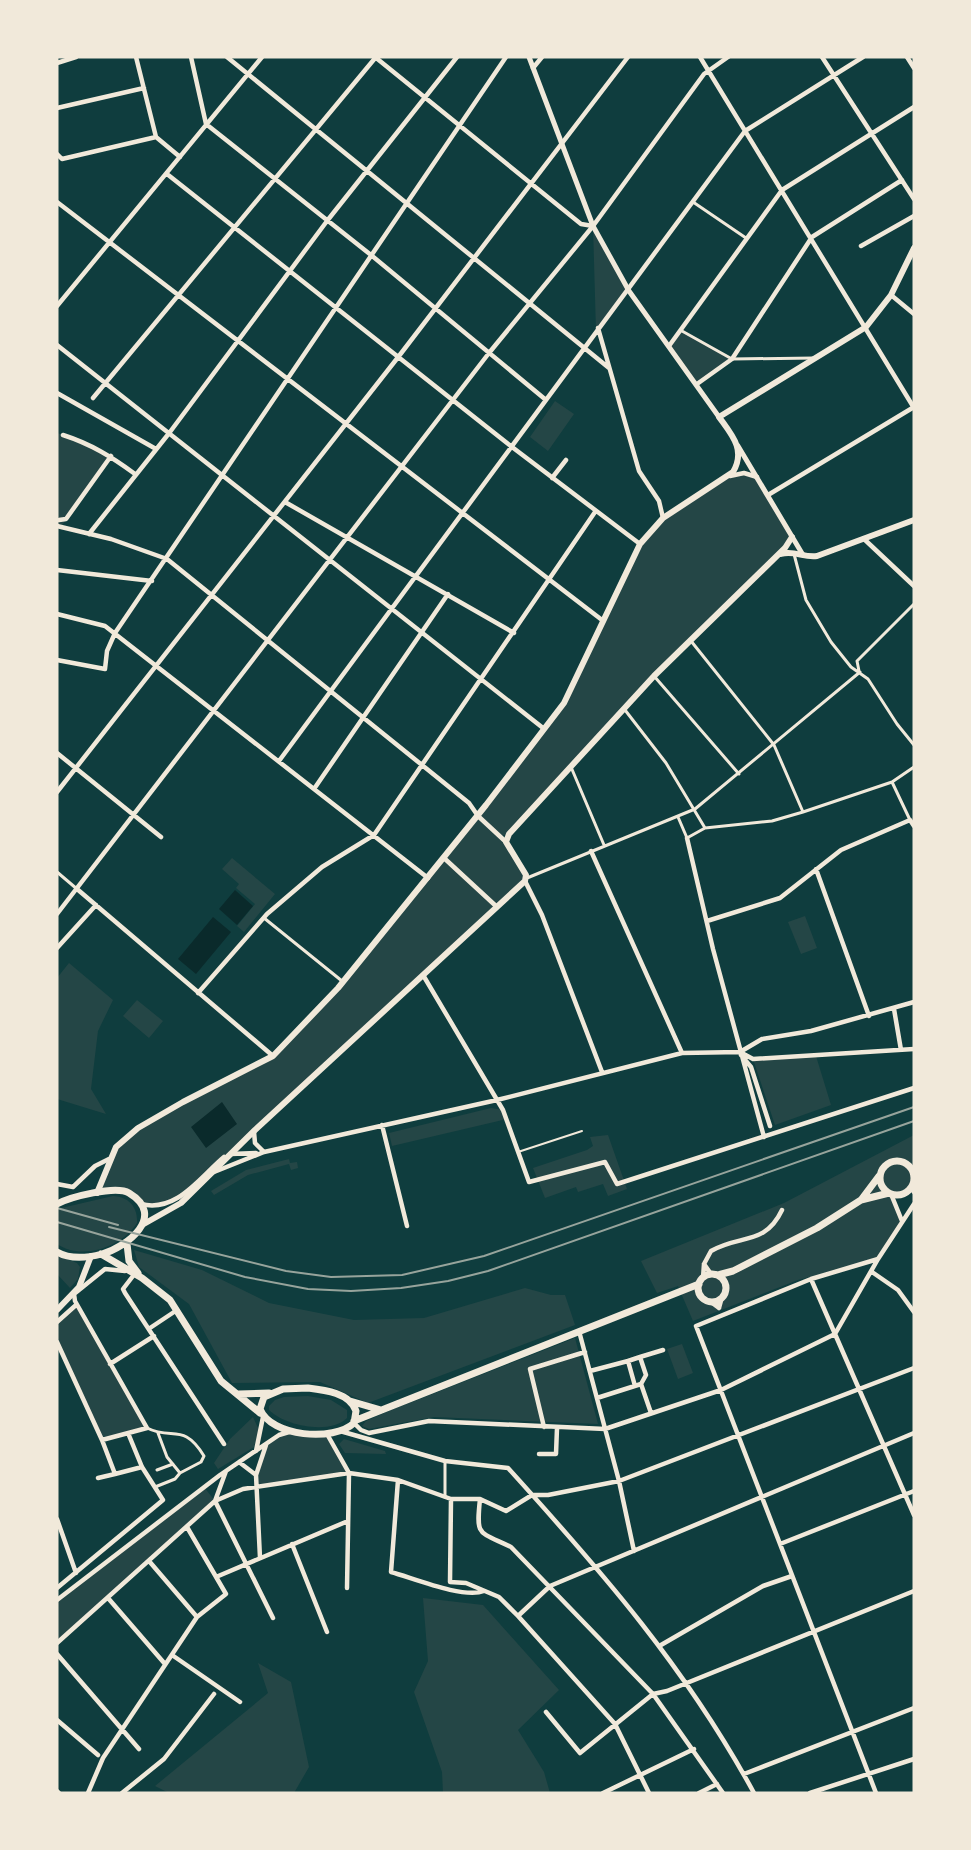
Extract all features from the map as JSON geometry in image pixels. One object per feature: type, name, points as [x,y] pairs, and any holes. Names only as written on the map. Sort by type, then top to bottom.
[{"type":"highway","points":[[127,1244],[129,1261],[142,1278],[178,1310],[221,1381],[275,1425],[292,1431],[327,1434],[340,1431],[381,1410],[691,1288],[714,1275],[733,1271],[817,1228],[861,1200],[885,1166],[893,1162],[910,1165],[913,1186],[903,1194],[890,1194],[861,1200]]},
{"type":"highway","points":[[880,1175],[881,1185],[890,1194]]},
{"type":"highway","points":[[57,1204],[97,1193],[123,1191],[139,1203],[143,1213],[142,1225],[127,1244],[91,1256],[76,1257],[57,1252]]},
{"type":"highway","points":[[100,1254],[142,1278]]},
{"type":"highway","points":[[691,1288],[711,1302],[722,1298],[733,1271]]},
{"type":"highway","points":[[714,1275],[726,1287]]},
{"type":"highway","points":[[700,1294],[701,1281]]},
{"type":"highway","points":[[239,1394],[272,1393],[308,1388],[333,1392],[350,1401],[381,1410]]},
{"type":"highway","points":[[263,1416],[261,1402],[272,1393]]},
{"type":"highway","points":[[350,1401],[356,1411],[354,1422]]},
{"type":"main road","points":[[97,1193],[109,1159],[116,1147],[138,1128],[195,1095],[273,1056],[343,982],[479,817],[543,728],[564,703],[640,544],[663,518],[730,476],[738,462],[738,446],[719,417],[866,327],[891,295],[914,248]]},
{"type":"main road","points":[[777,555],[794,552],[817,556],[914,519]]},
{"type":"main road","points":[[142,1225],[176,1207],[255,1130],[526,880],[506,842],[509,834],[654,676],[777,555],[792,537]]},
{"type":"main road","points":[[57,1310],[74,1294],[91,1256]]},
{"type":"street","points":[[57,63],[76,57]]},
{"type":"street","points":[[136,57],[156,137],[180,158]]},
{"type":"street","points":[[191,57],[206,124],[371,255],[546,400]]},
{"type":"street","points":[[227,57],[609,368]]},
{"type":"street","points":[[57,306],[262,57]]},
{"type":"street","points":[[93,398],[276,180],[375,57],[581,224],[593,226]]},
{"type":"street","points":[[89,534],[170,432],[327,221],[457,57]]},
{"type":"street","points":[[57,660],[105,669],[107,651],[115,633],[224,476],[335,307],[506,57]]},
{"type":"street","points":[[529,57],[593,226],[629,291],[719,417]]},
{"type":"street","points":[[533,68],[542,57]]},
{"type":"street","points":[[57,792],[399,357],[628,57]]},
{"type":"street","points":[[700,57],[812,237],[914,408],[768,495]]},
{"type":"street","points":[[57,914],[489,353],[593,226],[708,69],[728,57]]},
{"type":"street","points":[[822,57],[914,199]]},
{"type":"street","points":[[279,761],[598,328],[629,291],[745,131],[863,57]]},
{"type":"street","points":[[907,57],[914,68]]},
{"type":"street","points":[[57,108],[144,88]]},
{"type":"street","points":[[669,346],[782,190],[914,107]]},
{"type":"street","points":[[57,154],[62,159],[156,137]]},
{"type":"street","points":[[167,174],[595,512],[640,544]]},
{"type":"street","points":[[697,384],[732,359],[812,237],[902,180]]},
{"type":"street","points":[[57,202],[288,379],[401,469],[602,620]]},
{"type":"street","points":[[693,202],[748,239]]},
{"type":"street","points":[[861,246],[914,216]]},
{"type":"street","points":[[891,295],[914,314]]},
{"type":"street","points":[[598,328],[639,471],[659,501],[663,518]]},
{"type":"street","points":[[682,331],[732,359],[814,358]]},
{"type":"street","points":[[57,345],[543,728]]},
{"type":"street","points":[[57,393],[156,449]]},
{"type":"street","points":[[63,435],[86,442],[111,456],[135,474]]},
{"type":"street","points":[[738,446],[803,555]]},
{"type":"street","points":[[111,456],[66,519],[58,518],[59,527],[89,534],[167,559],[469,803],[479,817],[506,842]]},
{"type":"street","points":[[552,478],[566,460]]},
{"type":"street","points":[[730,476],[744,473],[757,477]]},
{"type":"street","points":[[285,502],[514,633]]},
{"type":"street","points":[[198,993],[264,918],[322,867],[374,834],[595,512]]},
{"type":"street","points":[[864,539],[914,586]]},
{"type":"street","points":[[794,552],[806,600],[831,642],[851,667],[868,679],[897,724],[914,745]]},
{"type":"street","points":[[57,570],[152,581]]},
{"type":"street","points":[[314,789],[365,718],[448,594]]},
{"type":"street","points":[[860,672],[857,661],[914,604]]},
{"type":"street","points":[[57,614],[105,626],[115,633],[428,878]]},
{"type":"street","points":[[690,640],[774,745],[803,812]]},
{"type":"street","points":[[602,1072],[542,915],[526,880],[604,845],[678,818],[695,809],[860,672]]},
{"type":"street","points":[[654,676],[739,774]]},
{"type":"street","points":[[623,709],[666,763],[705,828]]},
{"type":"street","points":[[57,753],[161,837]]},
{"type":"street","points":[[571,766],[604,845]]},
{"type":"street","points":[[687,838],[705,828],[772,821],[803,812],[892,782],[914,767]]},
{"type":"street","points":[[892,782],[914,826]]},
{"type":"street","points":[[678,818],[687,838],[740,1053],[764,1137]]},
{"type":"street","points":[[707,921],[780,898],[841,850],[910,820]]},
{"type":"street","points":[[500,836],[509,834]]},
{"type":"street","points":[[591,851],[682,1053]]},
{"type":"street","points":[[444,858],[496,907]]},
{"type":"street","points":[[816,869],[869,1016]]},
{"type":"street","points":[[57,872],[273,1056]]},
{"type":"street","points":[[57,948],[96,905]]},
{"type":"street","points":[[264,918],[343,982]]},
{"type":"street","points":[[423,975],[497,1100],[529,1182],[605,1162],[617,1184],[914,1088]]},
{"type":"street","points":[[740,1053],[762,1039],[811,1031],[894,1010],[914,1002]]},
{"type":"street","points":[[894,1010],[901,1050]]},
{"type":"street","points":[[209,1174],[262,1153],[497,1100],[682,1053],[740,1053],[753,1059],[914,1049]]},
{"type":"street","points":[[740,1053],[751,1067],[770,1126]]},
{"type":"street","points":[[382,1125],[407,1226]]},
{"type":"street","points":[[255,1130],[255,1143],[262,1153]]},
{"type":"street","points":[[139,1203],[156,1205],[180,1197],[230,1154],[262,1153]]},
{"type":"street","points":[[57,1184],[65,1187],[75,1185],[95,1166],[109,1159]]},
{"type":"street","points":[[890,1194],[898,1207],[902,1221]]},
{"type":"street","points":[[354,1422],[360,1430],[369,1433],[429,1421],[605,1429],[721,1390],[835,1334],[878,1259],[914,1204]]},
{"type":"street","points":[[701,1281],[704,1264],[711,1251],[719,1246],[763,1234],[775,1226],[782,1210]]},
{"type":"street","points":[[876,1793],[696,1326],[811,1279],[878,1259]]},
{"type":"street","points":[[704,1264],[714,1275]]},
{"type":"street","points":[[142,1278],[112,1268],[105,1269],[74,1294],[76,1305],[147,1428],[158,1433],[182,1433],[197,1445],[204,1456],[201,1462],[180,1473],[175,1479],[154,1487]]},
{"type":"street","points":[[872,1272],[898,1290],[914,1312]]},
{"type":"street","points":[[133,1276],[123,1289],[224,1444]]},
{"type":"street","points":[[811,1279],[914,1515]]},
{"type":"street","points":[[719,1308],[722,1298]]},
{"type":"street","points":[[711,1302],[719,1308],[722,1316]]},
{"type":"street","points":[[57,1322],[76,1305]]},
{"type":"street","points":[[150,1328],[178,1310]]},
{"type":"street","points":[[579,1331],[619,1481],[634,1551]]},
{"type":"street","points":[[110,1364],[154,1336]]},
{"type":"street","points":[[57,1342],[115,1474]]},
{"type":"street","points":[[590,1371],[663,1350]]},
{"type":"street","points":[[544,1427],[530,1369],[585,1352]]},
{"type":"street","points":[[597,1398],[641,1384],[646,1375],[640,1358]]},
{"type":"street","points":[[628,1361],[635,1386]]},
{"type":"street","points":[[57,1643],[215,1502],[243,1489],[349,1473],[398,1480],[451,1499],[480,1499],[506,1511],[532,1495],[548,1495],[619,1481],[914,1368]]},
{"type":"street","points":[[641,1384],[651,1413]]},
{"type":"street","points":[[256,1451],[263,1416]]},
{"type":"street","points":[[102,1440],[147,1428]]},
{"type":"street","points":[[539,1454],[559,1454],[557,1428]]},
{"type":"street","points":[[57,1600],[226,1471],[279,1435],[292,1431]]},
{"type":"street","points":[[340,1431],[445,1461],[508,1468],[598,1567],[661,1645],[687,1682],[754,1793]]},
{"type":"street","points":[[57,1588],[163,1500],[142,1467],[129,1432]]},
{"type":"street","points":[[158,1433],[167,1457],[180,1473]]},
{"type":"street","points":[[518,1616],[550,1586],[914,1433]]},
{"type":"street","points":[[327,1434],[349,1473],[347,1588]]},
{"type":"street","points":[[260,1558],[255,1475],[266,1445]]},
{"type":"street","points":[[445,1461],[445,1497]]},
{"type":"street","points":[[239,1462],[255,1475]]},
{"type":"street","points":[[157,1470],[173,1464]]},
{"type":"street","points":[[98,1478],[142,1467]]},
{"type":"street","points":[[226,1471],[215,1502],[273,1618]]},
{"type":"street","points":[[398,1480],[391,1572],[449,1588],[477,1593],[484,1591]]},
{"type":"street","points":[[780,1544],[914,1491]]},
{"type":"street","points":[[451,1499],[450,1582],[466,1583],[499,1597],[518,1616],[615,1724],[649,1793]]},
{"type":"street","points":[[480,1499],[477,1525],[481,1532],[511,1547],[653,1694],[723,1793]]},
{"type":"street","points":[[57,1519],[75,1573]]},
{"type":"street","points":[[216,1577],[348,1521]]},
{"type":"street","points":[[88,1793],[101,1756],[122,1730],[197,1617],[226,1594],[187,1527]]},
{"type":"street","points":[[292,1544],[327,1632]]},
{"type":"street","points":[[149,1561],[197,1617]]},
{"type":"street","points":[[661,1645],[763,1586],[792,1576]]},
{"type":"street","points":[[546,1712],[580,1753],[653,1694],[667,1691],[914,1591]]},
{"type":"street","points":[[108,1598],[165,1664]]},
{"type":"street","points":[[57,1654],[139,1749]]},
{"type":"street","points":[[172,1655],[240,1702]]},
{"type":"street","points":[[122,1793],[164,1759],[214,1694]]},
{"type":"street","points":[[744,1774],[914,1708]]},
{"type":"street","points":[[57,1720],[101,1756]]},
{"type":"street","points":[[603,1793],[694,1749]]},
{"type":"street","points":[[810,1793],[914,1759]]},
{"type":"street","points":[[699,1793],[717,1784]]},
{"type":"lane","points":[[518,1152],[582,1131]]},
{"type":"shaded area","points":[[593,226],[629,291],[596,331]]},
{"type":"shaded area","points":[[682,331],[732,359],[697,384],[669,346]]},
{"type":"shaded area","points":[[555,401],[574,414],[548,451],[530,437]]},
{"type":"shaded area","points":[[57,433],[86,442],[111,456],[61,527],[57,526]]},
{"type":"shaded area","points":[[752,474],[792,539],[690,640],[509,834],[501,836],[527,878],[255,1130],[173,1201],[148,1205],[129,1193],[97,1193],[110,1154],[138,1128],[266,1061],[343,982],[480,815],[564,703],[640,544],[663,518],[730,476]]},
{"type":"shaded area","points":[[232,858],[275,894],[244,932],[237,926],[255,904],[236,888],[239,884],[222,869]]},
{"type":"shaded area","points":[[235,890],[253,906],[237,925],[219,909]]},
{"type":"shaded area","points":[[805,916],[817,948],[801,954],[788,922]]},
{"type":"shaded area","points":[[213,917],[231,932],[196,974],[178,959]]},
{"type":"shaded area","points":[[69,963],[113,1000],[98,1031],[91,1089],[106,1114],[57,1099],[57,978]]},
{"type":"shaded area","points":[[137,1000],[163,1021],[149,1038],[123,1016]]},
{"type":"shaded area","points":[[816,1056],[831,1105],[775,1125],[753,1059]]},
{"type":"shaded area","points":[[222,1102],[237,1124],[206,1148],[191,1127]]},
{"type":"shaded area","points":[[491,1108],[503,1110],[507,1119],[392,1146],[389,1133]]},
{"type":"shaded area","points":[[608,1135],[627,1189],[608,1196],[603,1184],[578,1192],[576,1187],[545,1198],[533,1168],[587,1150],[593,1146],[590,1137]]},
{"type":"shaded area","points":[[914,1135],[914,1165],[907,1165],[913,1177],[911,1185],[903,1194],[892,1195],[902,1221],[878,1259],[798,1280],[693,1321],[678,1286],[657,1293],[641,1261],[784,1203]]},
{"type":"shaded area","points":[[289,1159],[290,1163],[297,1162],[298,1168],[291,1170],[289,1164],[248,1175],[214,1195],[211,1191],[246,1170]]},
{"type":"shaded area","points":[[113,1196],[124,1198],[136,1212],[137,1223],[122,1239],[101,1249],[89,1251],[67,1249],[57,1244],[57,1209]]},
{"type":"shaded area","points":[[134,1250],[202,1270],[269,1303],[354,1320],[424,1318],[525,1288],[551,1295],[565,1295],[575,1325],[368,1403],[320,1382],[232,1383],[189,1304],[139,1267]]},
{"type":"shaded area","points":[[57,1255],[77,1263],[80,1267],[78,1279],[70,1288],[57,1274]]},
{"type":"shaded area","points":[[76,1305],[147,1428],[102,1440],[57,1342],[57,1322]]},
{"type":"shaded area","points":[[575,1338],[598,1424],[434,1417],[369,1429],[362,1426],[366,1421],[389,1411]]},
{"type":"shaded area","points":[[682,1344],[693,1373],[678,1379],[667,1349]]},
{"type":"shaded area","points":[[308,1396],[331,1400],[347,1410],[347,1418],[330,1426],[308,1426],[276,1416],[269,1410],[269,1406],[275,1400],[284,1397]]},
{"type":"shaded area","points":[[253,1417],[259,1430],[254,1447],[218,1469],[214,1463],[230,1439]]},
{"type":"shaded area","points":[[292,1431],[327,1434],[349,1473],[257,1486],[258,1468],[264,1452],[276,1439]]},
{"type":"shaded area","points":[[344,1439],[385,1451],[386,1454],[345,1453],[339,1444]]},
{"type":"shaded area","points":[[204,1487],[215,1501],[57,1643],[57,1601]]},
{"type":"shaded area","points":[[423,1598],[483,1605],[559,1690],[518,1730],[544,1772],[550,1793],[443,1793],[442,1772],[414,1692],[428,1661]]},
{"type":"shaded area","points":[[258,1663],[291,1682],[309,1767],[294,1793],[169,1793],[155,1786],[268,1693]]},
{"type":"railway","points":[[109,1227],[286,1271],[331,1277],[402,1275],[484,1256],[914,1107]]},
{"type":"railway","points":[[57,1222],[245,1277],[308,1289],[351,1291],[401,1288],[448,1281],[488,1271],[914,1121]]},
{"type":"railway","points":[[57,1208],[118,1225]]}]
